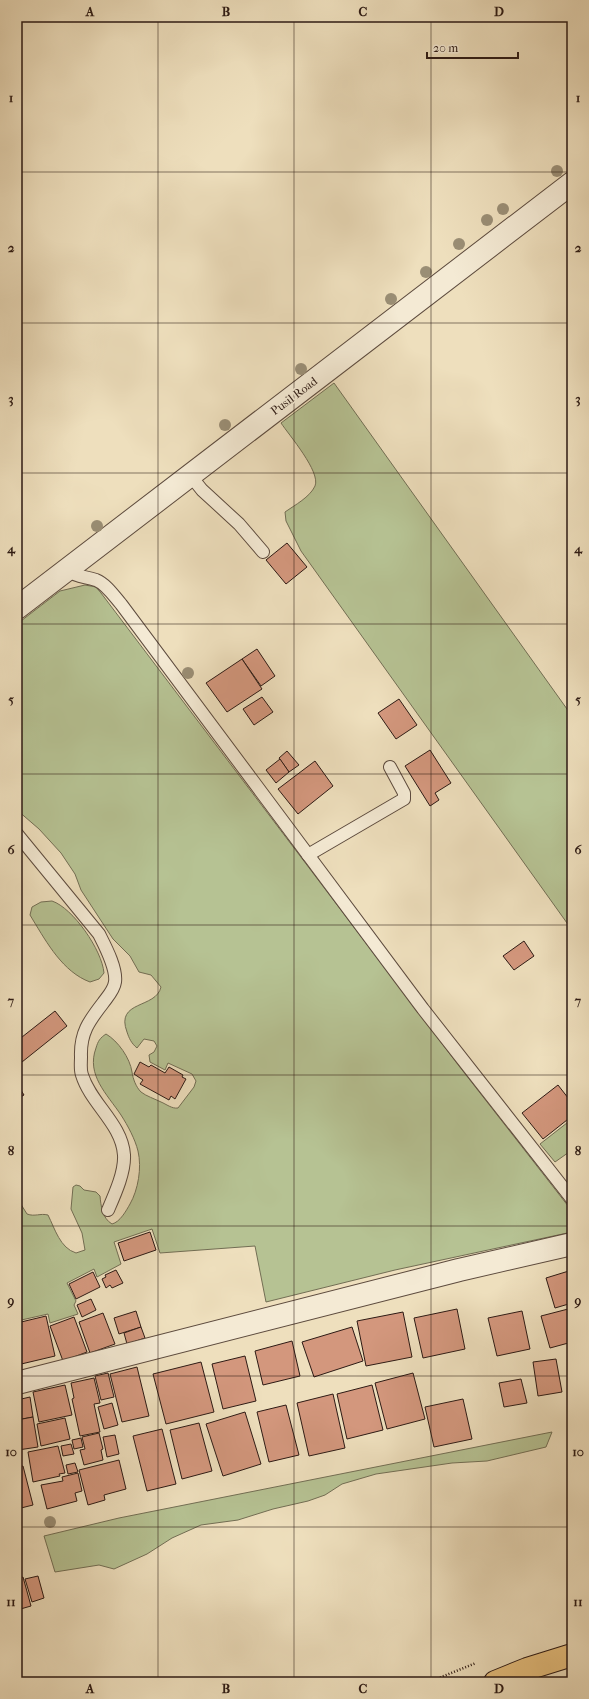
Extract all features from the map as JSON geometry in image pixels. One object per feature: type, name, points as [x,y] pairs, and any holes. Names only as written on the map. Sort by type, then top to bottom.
[{"type":"highway","points":[[495,1682],[527,1669],[572,1654]]},
{"type":"street","name":"Pusil Road","points":[[17,608],[572,183]]},
{"type":"street","points":[[17,1383],[459,1270],[572,1244]]},
{"type":"lane","points":[[190,475],[202,490],[239,524],[263,552]]},
{"type":"lane","points":[[67,570],[77,577],[96,580],[113,594],[422,1009],[572,1199]]},
{"type":"lane","points":[[308,855],[404,799],[404,793],[390,767]]},
{"type":"lane","points":[[17,834],[94,927],[107,950],[114,972],[115,981],[111,992],[87,1024],[82,1039],[80,1056],[82,1074],[89,1091],[113,1125],[122,1143],[124,1156],[119,1182],[108,1210]]},
{"type":"green space","points":[[334,383],[572,716],[572,930],[301,551],[286,521],[285,512],[310,494],[315,486],[316,480],[309,463],[281,423]]},
{"type":"green space","points":[[85,585],[96,587],[101,593],[459,1066],[572,1211],[572,1232],[395,1270],[266,1302],[255,1246],[160,1253],[152,1229],[114,1242],[121,1264],[97,1277],[94,1269],[67,1283],[76,1301],[74,1305],[78,1314],[50,1323],[48,1314],[17,1321],[17,1198],[27,1214],[48,1215],[62,1242],[70,1251],[76,1253],[85,1250],[82,1233],[71,1209],[73,1187],[76,1185],[80,1186],[84,1190],[96,1192],[100,1196],[104,1215],[112,1224],[118,1221],[122,1216],[130,1204],[135,1192],[140,1164],[138,1151],[133,1137],[121,1115],[104,1092],[96,1076],[94,1067],[94,1058],[97,1046],[102,1037],[106,1034],[123,1050],[129,1061],[136,1085],[145,1095],[171,1107],[178,1108],[194,1087],[196,1081],[192,1074],[168,1063],[165,1070],[150,1062],[149,1055],[154,1052],[157,1046],[154,1041],[144,1039],[137,1048],[129,1038],[125,1022],[127,1015],[131,1010],[152,999],[158,994],[161,987],[151,975],[139,972],[130,956],[113,939],[81,890],[75,874],[61,853],[39,829],[17,810],[17,624],[60,591]]},
{"type":"green space","points":[[52,901],[69,912],[92,942],[98,953],[104,973],[99,979],[90,982],[80,977],[64,964],[44,938],[33,920],[30,915],[32,907],[41,902]]},
{"type":"green space","points":[[572,1119],[572,1150],[555,1162],[540,1144]]},
{"type":"green space","points":[[552,1432],[546,1447],[487,1461],[452,1463],[376,1474],[342,1484],[325,1495],[308,1501],[273,1509],[238,1520],[201,1525],[172,1538],[147,1554],[114,1569],[99,1565],[55,1572],[44,1536],[119,1518]]},
{"type":"building","points":[[287,543],[307,567],[286,584],[266,560]]},
{"type":"building","points":[[257,649],[275,676],[261,686],[242,659]]},
{"type":"building","points":[[242,659],[262,689],[227,712],[206,683]]},
{"type":"building","points":[[262,697],[273,712],[254,725],[243,709]]},
{"type":"building","points":[[399,699],[417,725],[396,739],[378,713]]},
{"type":"building","points":[[430,750],[451,783],[435,793],[439,800],[430,806],[405,766]]},
{"type":"building","points":[[287,751],[299,765],[289,772],[279,758]]},
{"type":"building","points":[[280,759],[289,772],[276,783],[266,770]]},
{"type":"building","points":[[315,761],[333,786],[298,814],[278,789]]},
{"type":"building","points":[[524,941],[534,956],[514,970],[503,956]]},
{"type":"building","points":[[55,1011],[67,1026],[17,1066],[17,1041]]},
{"type":"building","points":[[140,1062],[149,1067],[151,1065],[165,1073],[169,1067],[183,1075],[182,1077],[186,1079],[175,1099],[171,1096],[169,1100],[140,1084],[143,1080],[134,1074]]},
{"type":"building","points":[[17,1084],[24,1095],[17,1099]]},
{"type":"building","points":[[558,1085],[572,1103],[572,1116],[543,1139],[522,1113]]},
{"type":"building","points":[[150,1232],[156,1250],[124,1261],[118,1243]]},
{"type":"building","points":[[116,1270],[123,1283],[112,1288],[110,1285],[106,1288],[102,1279],[106,1277],[105,1275]]},
{"type":"building","points":[[572,1270],[572,1303],[555,1308],[546,1278]]},
{"type":"building","points":[[93,1272],[100,1287],[76,1299],[69,1284]]},
{"type":"building","points":[[91,1299],[96,1310],[82,1317],[77,1305]]},
{"type":"building","points":[[572,1308],[572,1342],[550,1348],[541,1316]]},
{"type":"building","points":[[457,1309],[465,1349],[423,1358],[414,1318]]},
{"type":"building","points":[[136,1311],[141,1327],[119,1334],[114,1318]]},
{"type":"building","points":[[522,1311],[530,1349],[497,1356],[488,1318]]},
{"type":"building","points":[[403,1312],[412,1357],[366,1366],[357,1321]]},
{"type":"building","points":[[103,1313],[115,1344],[90,1353],[79,1322]]},
{"type":"building","points":[[46,1316],[55,1356],[17,1365],[17,1323]]},
{"type":"building","points":[[74,1317],[87,1352],[63,1361],[50,1326]]},
{"type":"building","points":[[141,1327],[145,1338],[127,1344],[124,1333]]},
{"type":"building","points":[[352,1327],[363,1361],[314,1377],[302,1342]]},
{"type":"building","points":[[292,1341],[300,1376],[263,1385],[255,1351]]},
{"type":"building","points":[[245,1356],[256,1401],[223,1409],[212,1364]]},
{"type":"building","points":[[556,1359],[562,1392],[538,1396],[533,1362]]},
{"type":"building","points":[[201,1362],[214,1412],[166,1424],[153,1374]]},
{"type":"building","points":[[137,1367],[149,1416],[122,1422],[110,1374]]},
{"type":"building","points":[[108,1373],[114,1397],[101,1400],[95,1376]]},
{"type":"building","points":[[413,1373],[425,1419],[387,1429],[375,1383]]},
{"type":"building","points":[[94,1378],[100,1403],[94,1404],[100,1432],[80,1436],[72,1399],[74,1398],[71,1383]]},
{"type":"building","points":[[521,1379],[527,1403],[504,1407],[499,1383]]},
{"type":"building","points":[[65,1385],[72,1415],[39,1422],[33,1392]]},
{"type":"building","points":[[372,1385],[383,1430],[347,1439],[337,1394]]},
{"type":"building","points":[[333,1394],[345,1448],[309,1456],[297,1403]]},
{"type":"building","points":[[30,1397],[33,1417],[17,1420],[17,1400]]},
{"type":"building","points":[[463,1399],[472,1439],[434,1447],[425,1407]]},
{"type":"building","points":[[112,1403],[118,1425],[104,1429],[98,1407]]},
{"type":"building","points":[[286,1405],[299,1455],[269,1462],[257,1412]]},
{"type":"building","points":[[245,1412],[261,1464],[223,1476],[206,1424]]},
{"type":"building","points":[[33,1417],[38,1447],[18,1450],[17,1420]]},
{"type":"building","points":[[65,1418],[70,1439],[41,1446],[37,1424]]},
{"type":"building","points":[[199,1423],[212,1471],[182,1479],[170,1430]]},
{"type":"building","points":[[162,1429],[176,1484],[147,1491],[133,1436]]},
{"type":"building","points":[[99,1433],[103,1449],[101,1450],[103,1460],[84,1465],[80,1450],[85,1449],[82,1437]]},
{"type":"building","points":[[115,1435],[119,1454],[107,1457],[103,1437]]},
{"type":"building","points":[[81,1438],[83,1447],[74,1449],[72,1440]]},
{"type":"building","points":[[71,1444],[74,1454],[63,1456],[61,1446]]},
{"type":"building","points":[[58,1446],[65,1473],[59,1474],[60,1476],[33,1482],[28,1452]]},
{"type":"building","points":[[119,1460],[126,1489],[104,1495],[105,1500],[88,1505],[79,1470]]},
{"type":"building","points":[[75,1463],[78,1472],[68,1474],[66,1465]]},
{"type":"building","points":[[23,1466],[33,1505],[21,1508],[17,1490],[17,1467]]},
{"type":"building","points":[[78,1473],[82,1491],[75,1493],[77,1501],[47,1509],[41,1485],[63,1481],[62,1477]]},
{"type":"building","points":[[38,1576],[44,1598],[32,1602],[25,1579]]},
{"type":"building","points":[[23,1577],[31,1606],[17,1610],[17,1579]]}]
